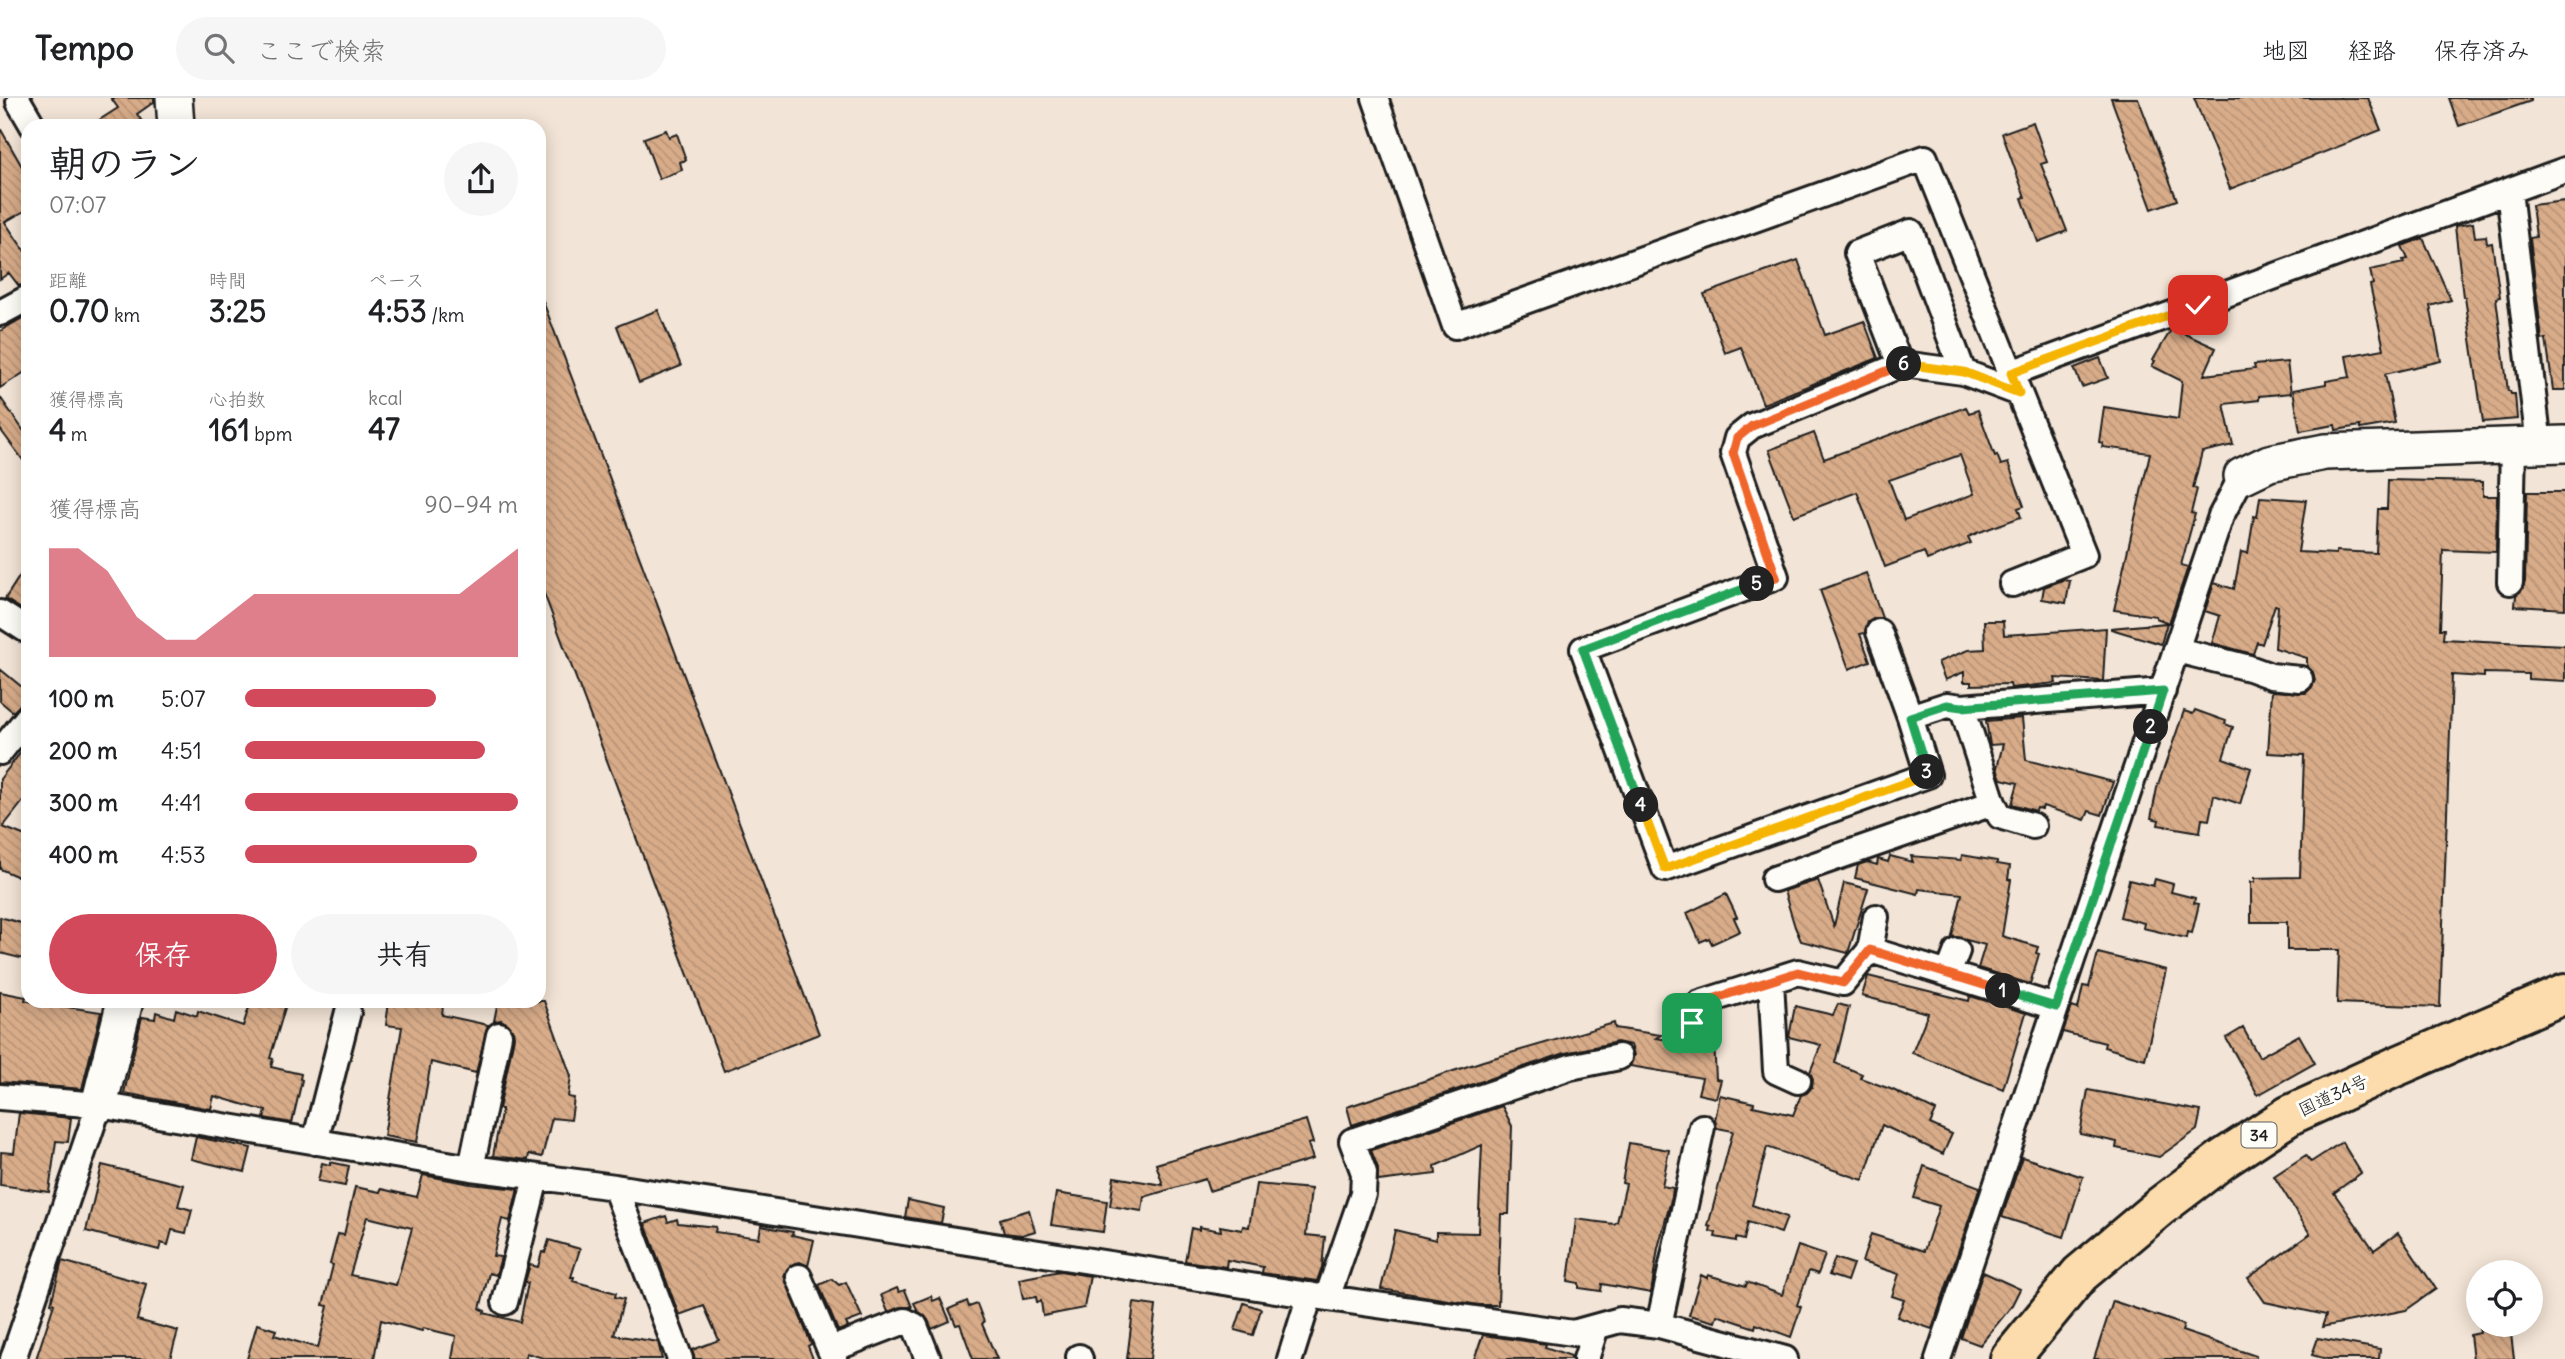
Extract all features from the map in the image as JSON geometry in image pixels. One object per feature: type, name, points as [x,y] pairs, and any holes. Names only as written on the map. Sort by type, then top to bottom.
[{"type":"highway","name":"国道34号","points":[[2010,1359],[2080,1274],[2161,1206],[2257,1137],[2302,1110],[2565,994]]},
{"type":"street","points":[[174,98],[176,119]]},
{"type":"street","points":[[1375,98],[1455,326],[1925,158],[2084,555],[2012,584]]},
{"type":"street","points":[[19,102],[29,119]]},
{"type":"street","points":[[1880,632],[1928,775],[1665,869],[1583,649],[1776,577],[1733,453],[1737,438],[1752,426],[1900,365],[1964,372],[2015,383],[2565,170]]},
{"type":"street","points":[[2509,191],[2539,445],[2510,582]]},
{"type":"street","points":[[1900,365],[1857,253],[1911,232],[1964,372]]},
{"type":"street","points":[[0,313],[21,302]]},
{"type":"street","points":[[1938,1359],[2221,516],[2242,477],[2269,463],[2325,452],[2539,445]]},
{"type":"street","points":[[0,613],[21,626]]},
{"type":"street","points":[[2177,650],[2271,676],[2300,679]]},
{"type":"street","points":[[1910,717],[1947,705],[1962,707],[2163,691]]},
{"type":"street","points":[[1962,707],[1997,810]]},
{"type":"street","points":[[0,752],[21,726]]},
{"type":"street","points":[[1965,831],[1997,810]]},
{"type":"street","points":[[1774,879],[1997,810],[2032,826]]},
{"type":"street","points":[[1692,1023],[1700,1003],[1798,972],[1843,983],[1870,950],[1876,917]]},
{"type":"street","points":[[1870,950],[2056,1007]]},
{"type":"street","points":[[1948,974],[1957,951]]},
{"type":"street","points":[[1771,981],[1776,1071],[1798,1081]]},
{"type":"street","points":[[13,1359],[99,1105],[123,1008]]},
{"type":"street","points":[[315,1142],[348,1012]]},
{"type":"street","points":[[471,1168],[499,1035]]},
{"type":"street","points":[[1290,1359],[1363,1194],[1364,1173],[1352,1140],[1570,1067],[1619,1057]]},
{"type":"street","points":[[0,1097],[99,1105],[471,1168],[615,1187],[1573,1333],[1620,1320],[1659,1325],[1785,1359]]},
{"type":"street","points":[[1659,1325],[1702,1127]]},
{"type":"street","points":[[505,1302],[536,1178]]},
{"type":"street","points":[[615,1187],[680,1359]]},
{"type":"street","points":[[799,1277],[832,1354],[905,1321],[915,1326],[928,1359]]},
{"type":"street","points":[[1586,1359],[1596,1327]]},
{"type":"building","points":[[111,98],[154,98],[154,102],[137,114],[140,119],[101,119],[118,108]]},
{"type":"building","points":[[2111,98],[2138,98],[2177,200],[2152,209]]},
{"type":"building","points":[[2194,98],[2368,98],[2381,130],[2230,189]]},
{"type":"building","points":[[2449,98],[2531,98],[2531,101],[2459,126]]},
{"type":"building","points":[[2033,122],[2047,162],[2041,164],[2067,231],[2038,242],[2002,133]]},
{"type":"building","points":[[0,128],[21,165],[21,213],[5,222],[21,246],[21,285],[9,273],[0,279]]},
{"type":"building","points":[[666,130],[669,137],[677,134],[686,160],[680,162],[682,170],[659,179],[644,138]]},
{"type":"building","points":[[2565,201],[2565,390],[2553,390],[2546,339],[2542,340],[2530,238],[2536,237],[2532,205]]},
{"type":"building","points":[[2473,223],[2475,237],[2486,236],[2487,244],[2492,243],[2500,297],[2496,298],[2508,391],[2515,394],[2517,419],[2483,422],[2463,297],[2455,226]]},
{"type":"building","points":[[2423,238],[2451,300],[2430,306],[2441,361],[2385,374],[2395,423],[2336,430],[2335,425],[2300,431],[2293,390],[2350,377],[2346,356],[2384,349],[2370,285],[2373,284],[2370,270],[2404,263],[2403,260],[2408,259],[2402,246]]},
{"type":"building","points":[[1798,260],[1825,335],[1864,321],[1878,358],[1763,404],[1741,347],[1725,353],[1704,294]]},
{"type":"building","points":[[546,309],[819,1034],[724,1071],[546,599]]},
{"type":"building","points":[[658,310],[681,366],[639,383],[617,326]]},
{"type":"building","points":[[21,319],[21,374],[0,388],[0,331]]},
{"type":"building","points":[[2174,329],[2216,348],[2204,375],[2255,369],[2254,365],[2287,362],[2291,393],[2259,396],[2259,400],[2224,404],[2233,445],[2202,452],[2193,488],[2197,489],[2191,513],[2195,514],[2181,565],[2188,567],[2169,623],[2156,616],[2114,610],[2150,453],[2102,447],[2103,443],[2099,442],[2104,407],[2178,419],[2182,381],[2152,366],[2155,361],[2153,360]]},
{"type":"building","points":[[2100,358],[2108,378],[2082,387],[2074,368]]},
{"type":"building","points":[[0,397],[21,427],[21,458],[0,429]]},
{"type":"building","points":[[1966,407],[1969,413],[1978,410],[1995,456],[1997,455],[2001,465],[2008,463],[2024,506],[2018,508],[2021,517],[1968,537],[1971,543],[1927,560],[1924,552],[1885,567],[1857,492],[1794,516],[1769,450],[1814,433],[1824,459]],"holes":[[[1960,455],[1974,494],[1904,520],[1889,480]]]},
{"type":"building","points":[[2388,480],[2483,482],[2483,496],[2497,496],[2496,552],[2443,550],[2440,629],[2444,629],[2443,639],[2565,645],[2565,681],[2528,679],[2528,674],[2484,673],[2484,677],[2452,675],[2440,1007],[2337,1003],[2339,950],[2287,950],[2287,922],[2251,922],[2251,882],[2255,882],[2255,878],[2300,877],[2304,755],[2268,753],[2272,691],[2306,693],[2315,680],[2313,672],[2307,666],[2307,658],[2275,648],[2278,606],[2275,605],[2262,644],[2257,642],[2253,654],[2212,643],[2220,616],[2205,611],[2214,583],[2234,589],[2241,552],[2248,553],[2260,497],[2306,500],[2298,552],[2376,553],[2378,509],[2387,509]]},
{"type":"building","points":[[2527,492],[2565,492],[2565,609],[2515,606],[2516,595],[2525,582]]},
{"type":"building","points":[[1866,573],[1882,618],[1868,622],[1865,633],[1860,634],[1870,661],[1849,669],[1820,590]]},
{"type":"building","points":[[21,574],[21,609],[5,599]]},
{"type":"building","points":[[2063,580],[2070,581],[2066,603],[2042,599],[2044,587]]},
{"type":"building","points":[[1984,621],[2003,621],[2004,635],[2106,628],[2103,681],[2055,678],[2056,683],[2011,688],[2010,684],[1971,685],[1971,682],[1964,682],[1964,672],[1945,680],[1938,662],[1968,650],[1985,649]]},
{"type":"building","points":[[2167,623],[2161,644],[2111,629],[2111,628]]},
{"type":"building","points":[[0,669],[21,686],[21,704],[13,712],[0,701]]},
{"type":"building","points":[[2195,710],[2226,721],[2225,724],[2233,727],[2223,758],[2251,768],[2240,804],[2214,795],[2209,820],[2202,819],[2200,832],[2158,825],[2159,820],[2151,818],[2157,788],[2184,711],[2193,714]]},
{"type":"building","points":[[2022,718],[2026,760],[2113,782],[2102,815],[2089,811],[2085,820],[2043,806],[2036,811],[2012,804],[2018,783],[2001,779],[1997,768],[2003,744],[1990,745],[1986,721]]},
{"type":"building","points":[[21,752],[21,804],[3,827],[21,834],[21,878],[0,869],[0,779]]},
{"type":"building","points":[[1962,855],[2010,866],[2008,879],[2011,880],[2002,936],[2038,947],[2036,953],[2039,954],[2030,984],[1978,968],[1985,945],[1952,936],[1962,894],[1919,889],[1918,894],[1855,878],[1858,865],[1867,862],[1877,865],[1878,859],[1888,862],[1890,856],[1913,862],[1911,856],[1961,860]]},
{"type":"building","points":[[2155,879],[2173,884],[2171,892],[2195,898],[2194,903],[2199,904],[2192,933],[2187,932],[2186,938],[2143,928],[2144,923],[2120,917],[2129,880],[2153,886]]},
{"type":"building","points":[[1818,880],[1834,926],[1844,883],[1868,889],[1848,953],[1801,941],[1795,927],[1784,891]]},
{"type":"building","points":[[1726,894],[1737,917],[1734,918],[1740,931],[1712,944],[1709,938],[1700,942],[1687,913]]},
{"type":"building","points":[[0,917],[21,923],[21,958],[0,953]]},
{"type":"building","points":[[2098,953],[2166,970],[2145,1059],[2104,1047],[2105,1043],[2063,1032],[2072,1007],[2078,1009],[2083,986],[2089,987]]},
{"type":"building","points":[[1868,976],[1969,1001],[1970,996],[2026,1013],[2003,1089],[1912,1053],[1928,1013],[1862,996]]},
{"type":"building","points":[[0,992],[21,996],[21,1008],[74,1008],[101,1012],[82,1089],[0,1082]]},
{"type":"building","points":[[1838,1004],[1849,1007],[1835,1063],[1862,1074],[1860,1078],[1893,1090],[1936,1111],[1930,1124],[1952,1134],[1943,1154],[1882,1125],[1863,1180],[1767,1147],[1752,1205],[1787,1217],[1781,1233],[1748,1222],[1744,1240],[1715,1237],[1716,1233],[1710,1231],[1711,1227],[1708,1226],[1733,1131],[1717,1128],[1715,1120],[1720,1095],[1793,1115],[1801,1095],[1812,1087],[1810,1072],[1821,1045],[1789,1037],[1795,1006],[1833,1015]]},
{"type":"building","points":[[546,1007],[571,1076],[568,1097],[574,1098],[571,1120],[552,1118],[542,1157],[529,1154],[528,1160],[493,1156],[502,1109],[499,1109],[514,1037],[508,1024],[501,1020],[494,1021],[497,1008]]},
{"type":"building","points":[[249,1008],[285,1008],[270,1058],[273,1059],[271,1067],[301,1074],[292,1123],[264,1118],[266,1111],[214,1096],[211,1109],[124,1093],[142,1017],[155,1019],[156,1012],[174,1018],[176,1009],[197,1016],[198,1011],[243,1026]]},
{"type":"building","points":[[388,1008],[443,1008],[442,1015],[488,1025],[476,1073],[431,1062],[417,1142],[384,1136],[402,1027],[386,1025]]},
{"type":"building","points":[[1614,1023],[1615,1028],[1661,1035],[1656,1038],[1680,1042],[1714,1040],[1716,1079],[1721,1080],[1716,1098],[1698,1094],[1702,1078],[1630,1066],[1634,1055],[1631,1045],[1617,1042],[1565,1053],[1352,1125],[1347,1107],[1483,1061]]},
{"type":"building","points":[[2243,1028],[2259,1057],[2299,1035],[2315,1063],[2258,1095],[2226,1038]]},
{"type":"building","points":[[2088,1090],[2201,1111],[2197,1130],[2159,1157],[2116,1148],[2117,1142],[2080,1134]]},
{"type":"building","points":[[1502,1106],[1512,1126],[1509,1214],[1501,1214],[1498,1305],[1479,1305],[1381,1289],[1395,1230],[1436,1240],[1436,1232],[1478,1233],[1482,1145],[1435,1166],[1436,1174],[1378,1181],[1378,1168],[1371,1150]]},
{"type":"building","points":[[19,1113],[71,1118],[68,1142],[56,1141],[49,1192],[0,1185],[1,1152],[14,1153]]},
{"type":"building","points":[[1306,1120],[1313,1143],[1308,1144],[1313,1159],[1209,1191],[1205,1179],[1144,1197],[1142,1211],[1110,1206],[1114,1177],[1163,1185],[1156,1164]]},
{"type":"building","points":[[196,1137],[251,1148],[245,1172],[191,1159]]},
{"type":"building","points":[[2342,1142],[2361,1173],[2334,1193],[2374,1250],[2398,1233],[2436,1289],[2406,1310],[2322,1327],[2326,1315],[2265,1302],[2248,1278],[2310,1234],[2274,1176],[2306,1155],[2311,1162]]},
{"type":"building","points":[[1629,1143],[1669,1150],[1662,1186],[1673,1188],[1672,1196],[1658,1248],[1651,1293],[1602,1284],[1601,1291],[1579,1288],[1579,1283],[1568,1281],[1576,1219],[1614,1224],[1617,1222],[1626,1184],[1622,1183]]},
{"type":"building","points":[[2022,1157],[2083,1177],[2064,1237],[2002,1217]]},
{"type":"building","points":[[330,1162],[349,1166],[345,1186],[318,1181],[322,1163],[330,1165]]},
{"type":"building","points":[[102,1165],[184,1185],[178,1206],[192,1210],[186,1233],[172,1230],[168,1245],[161,1243],[159,1250],[86,1231]]},
{"type":"building","points":[[1924,1166],[1980,1187],[1932,1329],[1897,1317],[1904,1300],[1892,1296],[1899,1274],[1862,1262],[1871,1234],[1924,1251],[1939,1206],[1914,1198]]},
{"type":"building","points":[[423,1175],[518,1189],[510,1221],[502,1219],[493,1256],[501,1257],[496,1275],[489,1273],[480,1309],[485,1311],[484,1313],[520,1322],[530,1265],[538,1267],[549,1240],[580,1249],[571,1277],[574,1277],[573,1281],[616,1293],[615,1297],[624,1299],[614,1335],[658,1342],[662,1359],[547,1359],[526,1353],[525,1359],[452,1359],[456,1336],[423,1328],[422,1331],[381,1320],[374,1359],[247,1359],[257,1324],[276,1330],[274,1335],[318,1348],[328,1306],[323,1305],[333,1265],[330,1264],[338,1234],[344,1235],[355,1187],[380,1192],[381,1189],[417,1197]],"holes":[[[367,1217],[412,1228],[396,1285],[350,1275]]]},
{"type":"building","points":[[1256,1184],[1311,1189],[1306,1235],[1325,1237],[1322,1267],[1317,1281],[1262,1273],[1263,1267],[1227,1260],[1226,1267],[1185,1261],[1191,1228],[1221,1231],[1220,1226],[1242,1230],[1243,1226],[1249,1227]]},
{"type":"building","points":[[1056,1193],[1107,1201],[1103,1232],[1051,1225]]},
{"type":"building","points":[[908,1200],[944,1208],[941,1223],[905,1217]]},
{"type":"building","points":[[1029,1210],[1035,1231],[1022,1235],[1004,1233],[1000,1219]]},
{"type":"building","points":[[666,1216],[668,1222],[677,1219],[678,1223],[716,1227],[715,1232],[759,1238],[761,1226],[793,1232],[792,1235],[814,1240],[808,1266],[800,1262],[793,1264],[784,1276],[811,1344],[808,1346],[813,1359],[695,1359],[692,1350],[719,1340],[704,1306],[679,1315],[645,1223]]},
{"type":"building","points":[[1798,1246],[1825,1255],[1818,1274],[1809,1271],[1797,1305],[1801,1307],[1791,1337],[1756,1324],[1755,1328],[1717,1315],[1715,1322],[1689,1315],[1701,1275],[1746,1286],[1747,1282],[1782,1295]]},
{"type":"building","points":[[1835,1258],[1853,1264],[1847,1281],[1829,1275]]},
{"type":"building","points":[[62,1261],[146,1284],[137,1320],[178,1331],[170,1359],[36,1359],[54,1304],[51,1303]]},
{"type":"building","points":[[1060,1271],[1090,1276],[1084,1308],[1043,1316],[1041,1301],[1037,1302],[1036,1297],[1023,1299],[1019,1279]]},
{"type":"building","points":[[1983,1272],[2020,1289],[2011,1307],[1980,1345],[1961,1338]]},
{"type":"building","points":[[832,1279],[839,1285],[846,1282],[862,1317],[846,1323],[848,1327],[838,1331],[819,1285]]},
{"type":"building","points":[[897,1288],[899,1292],[905,1290],[912,1307],[900,1307],[888,1312],[881,1295]]},
{"type":"building","points":[[931,1296],[933,1301],[940,1298],[950,1321],[932,1329],[914,1303]]},
{"type":"building","points":[[967,1301],[969,1307],[977,1304],[984,1322],[982,1324],[997,1359],[973,1359],[960,1324],[956,1325],[949,1309]]},
{"type":"building","points":[[2113,1301],[2184,1325],[2182,1331],[2256,1356],[2256,1359],[2094,1359]]},
{"type":"building","points":[[1134,1303],[1156,1306],[1150,1359],[1127,1359]]},
{"type":"building","points":[[1244,1303],[1261,1309],[1253,1335],[1235,1330]]},
{"type":"building","points":[[1483,1335],[1546,1344],[1545,1347],[1571,1356],[1571,1359],[1474,1359]]},
{"type":"building","points":[[2470,1337],[2511,1337],[2514,1359],[2473,1359]]},
{"type":"building","points":[[2318,1338],[2380,1349],[2379,1359],[2327,1359],[2312,1355]]},
{"type":"route","points":[[1692,1023],[1700,1003],[1798,972],[1843,983],[1870,950],[2056,1007],[2163,691],[1962,707],[1947,705],[1910,717],[1928,775],[1665,869],[1583,649],[1776,577],[1733,453],[1737,438],[1752,426],[1903,364],[1964,372],[2019,393],[2011,373],[2198,305]]}]
